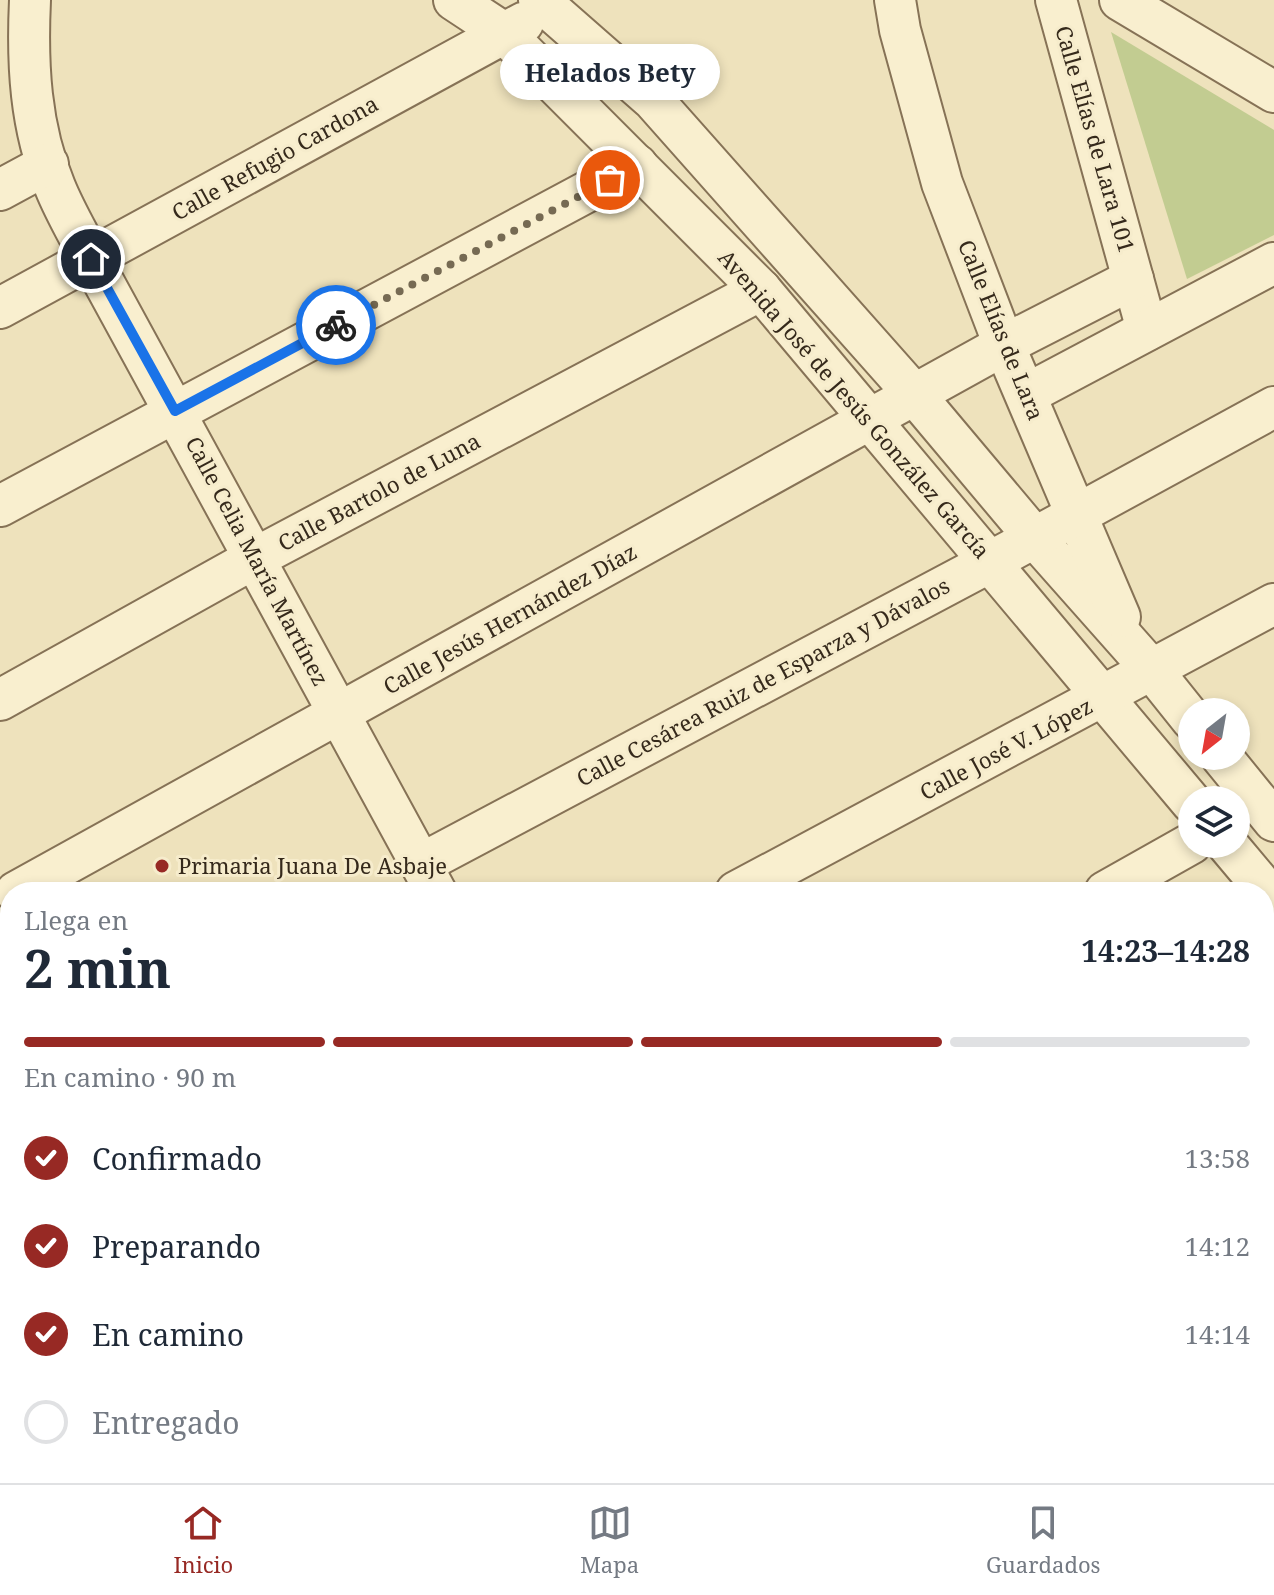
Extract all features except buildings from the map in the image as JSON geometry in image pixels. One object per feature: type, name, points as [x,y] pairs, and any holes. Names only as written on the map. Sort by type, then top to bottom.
[{"type":"street","name":"Avenida José de Jesús González García","points":[[454,0],[504,33],[761,290],[1178,786]]},
{"type":"street","name":"Calle Elías de Lara","points":[[895,0],[900,30],[942,183],[1004,345],[1076,515],[1143,660]]},
{"type":"street","name":"Calle Elías de Lara 101","points":[[1056,0],[1147,330]]},
{"type":"street","points":[[1120,0],[1274,92]]},
{"type":"street","name":"Calle Refugio Cardona","points":[[0,308],[504,33],[544,4]]},
{"type":"street","points":[[544,4],[653,100],[914,394],[1178,703]]},
{"type":"street","name":"Calle Celia María Martínez","points":[[20,15],[33,114],[54,186],[428,878]]},
{"type":"street","points":[[0,190],[48,164]]},
{"type":"street","points":[[0,506],[637,165]]},
{"type":"street","points":[[1027,394],[1274,263]]},
{"type":"street","name":"Calle Elías de Lara 101","points":[[1004,345],[1133,279]]},
{"type":"street","name":"Calle Bartolo de Luna","points":[[0,700],[255,558],[761,290]]},
{"type":"street","name":"Calle Jesús Hernández Díaz","points":[[34,882],[1004,345]]},
{"type":"street","name":"Calle Cesárea Ruiz de Esparza y Dávalos","points":[[428,878],[990,562],[1274,407]]},
{"type":"street","name":"Calle José V. López","points":[[755,882],[1104,697],[1143,660],[1274,604]]},
{"type":"street","points":[[1232,770],[1260,808]]},
{"type":"street","points":[[1123,882],[1178,851]]},
{"type":"street","points":[[1239,858],[1259,882]]},
{"type":"green space","points":[[1111,32],[1274,130],[1274,235],[1187,279]]},
{"type":"way so far","points":[[336,325],[610,180]]},
{"type":"place","name":"Helados Bety","points":[[610,180]]},
{"type":"place","name":"Primaria Juana De Asbaje","points":[[162,866]]},
{"type":"route","points":[[91,259],[175,411],[336,325]]}]
